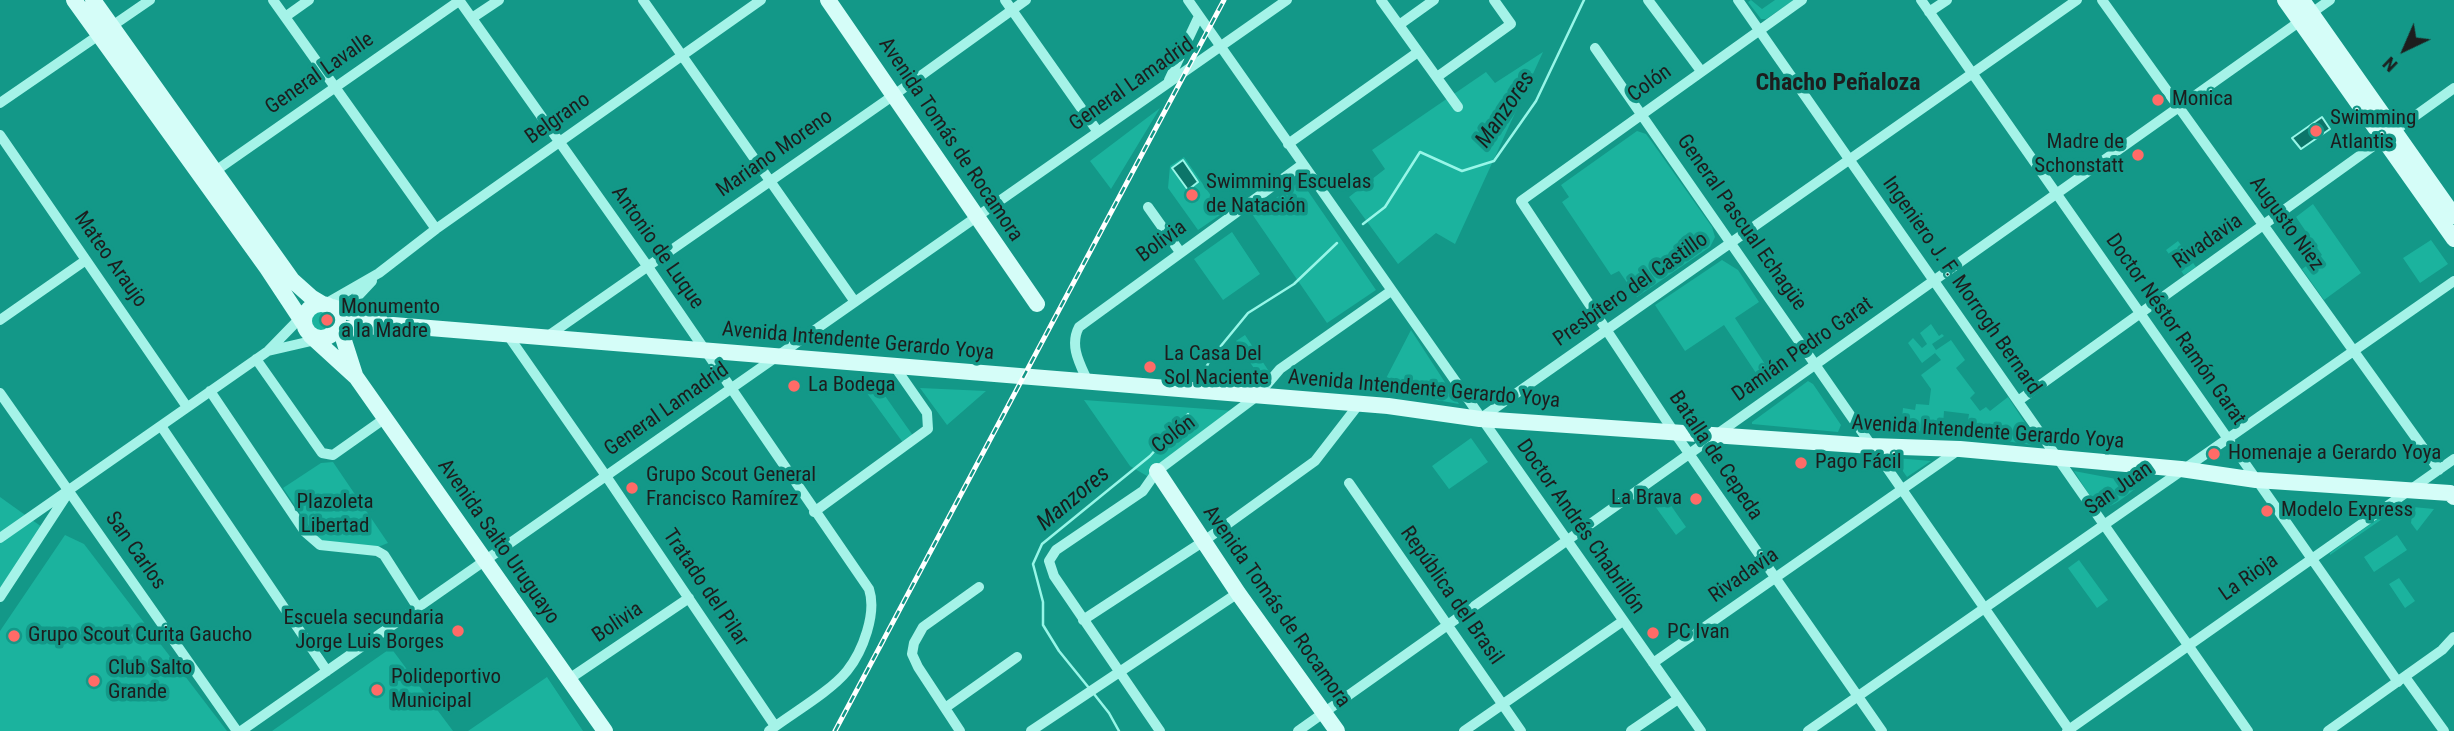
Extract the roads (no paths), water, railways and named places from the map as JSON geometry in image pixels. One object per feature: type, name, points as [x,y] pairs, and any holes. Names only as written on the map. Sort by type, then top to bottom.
[{"type":"main road","name":"Avenida Salto Uruguayo","points":[[74,0],[106,30],[209,176],[324,321],[356,377]]},
{"type":"main road","name":"Avenida Salto Uruguayo","points":[[93,0],[106,30]]},
{"type":"main road","name":"Avenida Tomás de Rocamora","points":[[828,0],[1037,304]]},
{"type":"main road","points":[[2285,0],[2305,12],[2454,239]]},
{"type":"main road","points":[[2388,135],[2454,216]]},
{"type":"main road","name":"Avenida Salto Uruguayo","points":[[209,176],[292,280],[311,297],[356,377],[384,419],[606,731]]},
{"type":"main road","name":"Avenida Intendente Gerardo Yoya","points":[[324,321],[1359,404],[1480,419],[1872,446],[1960,449],[2181,469],[2256,480],[2453,493]]},
{"type":"main road","name":"Avenida Tomás de Rocamora","points":[[1157,471],[1238,593],[1337,731]]},
{"type":"street","points":[[0,103],[150,0]]},
{"type":"street","points":[[273,0],[436,229]]},
{"type":"street","points":[[285,17],[309,0]]},
{"type":"street","name":"Antonio de Luque","points":[[459,0],[648,267],[869,589],[872,598],[870,626],[848,670],[772,729]]},
{"type":"street","name":"General Lavalle","points":[[209,176],[459,0]]},
{"type":"street","points":[[472,18],[499,0]]},
{"type":"street","points":[[643,0],[855,302]]},
{"type":"street","name":"Belgrano","points":[[268,351],[324,321],[379,273],[436,229],[761,0]]},
{"type":"street","points":[[1006,0],[1098,132]]},
{"type":"street","name":"Mariano Moreno","points":[[545,338],[1026,0]]},
{"type":"street","name":"Doctor Andrés Chabrillón","points":[[1188,0],[1701,731]]},
{"type":"street","name":"General Lamadrid","points":[[239,731],[1287,0]]},
{"type":"street","points":[[1381,0],[1458,107]]},
{"type":"street","points":[[1399,25],[1434,0]]},
{"type":"street","points":[[1437,77],[1511,24],[1494,0]]},
{"type":"street","points":[[1648,0],[1701,71]]},
{"type":"street","name":"Ingeniero J. F. Morrogh Bernard","points":[[1738,0],[2248,731]]},
{"type":"street","name":"Colón","points":[[1521,201],[1802,0]]},
{"type":"street","name":"Doctor Néstor Ramón Garat","points":[[1921,0],[2311,558],[2401,680],[2444,731]]},
{"type":"street","points":[[1929,12],[1947,0]]},
{"type":"street","name":"Presbítero del Castillo","points":[[1480,419],[2077,0]]},
{"type":"street","name":"Augusto Niez","points":[[2102,0],[2262,227],[2439,470]]},
{"type":"street","name":"Damián Pedro Garat","points":[[1298,731],[2179,107],[2305,12],[2330,0]]},
{"type":"street","points":[[1167,83],[1199,16]]},
{"type":"street","name":"General Pascual Echagüe","points":[[1595,48],[2069,731]]},
{"type":"street","points":[[1288,144],[1418,52]]},
{"type":"street","name":"Rivadavia","points":[[2018,401],[2454,88]]},
{"type":"street","name":"Mateo Araujo","points":[[0,135],[187,407]]},
{"type":"street","name":"Bolivia","points":[[1088,382],[1074,349],[1075,335],[1079,327],[1303,164]]},
{"type":"street","name":"Batalla de Cepeda","points":[[1521,201],[1674,432],[1882,731]]},
{"type":"street","points":[[1148,206],[1180,252]]},
{"type":"street","points":[[0,320],[86,260]]},
{"type":"street","name":"Belgrano","points":[[0,538],[256,359],[324,321],[379,273]]},
{"type":"street","name":"San Juan","points":[[1808,731],[2454,281]]},
{"type":"street","name":"Colón","points":[[1083,620],[1054,576],[1049,561],[1056,550],[1143,491],[1157,471],[1257,396],[1280,369],[1391,291]]},
{"type":"street","name":"Tratado del Pilar","points":[[507,334],[689,598],[772,729]]},
{"type":"street","points":[[256,359],[322,453],[333,455],[384,419]]},
{"type":"street","points":[[814,512],[928,429],[927,412],[895,367]]},
{"type":"street","points":[[210,391],[305,532],[320,545],[377,551],[384,555],[418,608]]},
{"type":"street","name":"San Carlos","points":[[0,393],[239,731]]},
{"type":"street","points":[[1160,731],[1083,620],[1204,541],[1315,461],[1359,404]]},
{"type":"street","points":[[161,426],[327,671]]},
{"type":"street","name":"Rivadavia","points":[[1653,663],[1960,449]]},
{"type":"street","name":"La Rioja","points":[[2069,731],[2188,644],[2454,459]]},
{"type":"street","name":"República del Brasil","points":[[1349,483],[1521,731]]},
{"type":"street","points":[[0,597],[69,491]]},
{"type":"street","points":[[960,731],[912,654],[914,643],[923,627],[979,587]]},
{"type":"street","points":[[1031,731],[1238,593]]},
{"type":"street","name":"Bolivia","points":[[569,679],[689,598]]},
{"type":"street","points":[[1464,731],[1623,621]]},
{"type":"street","points":[[2328,731],[2442,650],[2454,637]]},
{"type":"street","points":[[2442,650],[2454,646]]},
{"type":"street","points":[[945,708],[1017,657]]},
{"type":"street","points":[[1631,731],[1678,699]]},
{"type":"water","points":[[2322,117],[2330,129],[2301,149],[2292,138]]},
{"type":"water","points":[[1183,160],[1198,182],[1188,190],[1172,168]]},
{"type":"waterway","name":"Manzores","points":[[1363,224],[1385,207],[1420,152],[1462,171],[1494,161],[1536,101],[1584,0]]},
{"type":"waterway","name":"Manzores","points":[[1198,383],[1211,358],[1248,313],[1294,284],[1337,243]]},
{"type":"waterway","name":"Manzores","points":[[1089,688],[1059,651],[1043,625],[1043,602],[1033,564],[1042,544],[1150,456],[1188,414]]},
{"type":"waterway","name":"Manzores","points":[[1094,694],[1119,731]]},
{"type":"railway","points":[[835,731],[1224,0]]},
{"type":"place","name":"Monica","points":[[2158,100]]},
{"type":"place","name":"Swimming Atlantis","points":[[2316,131]]},
{"type":"place","name":"Madre de Schonstatt","points":[[2138,155]]},
{"type":"place","name":"Swimming Escuelas de Natación","points":[[1192,195]]},
{"type":"place","name":"Monumento a la Madre","points":[[327,320]]},
{"type":"place","name":"La Casa Del Sol Naciente","points":[[1150,367]]},
{"type":"place","name":"La Bodega","points":[[794,386]]},
{"type":"place","name":"Homenaje a Gerardo Yoya","points":[[2214,454]]},
{"type":"place","name":"Pago Fácil","points":[[1801,463]]},
{"type":"place","name":"Grupo Scout General Francisco Ramírez","points":[[632,488]]},
{"type":"place","name":"La Brava","points":[[1696,499]]},
{"type":"place","name":"Modelo Express","points":[[2267,511]]},
{"type":"place","name":"Escuela secundaria Jorge Luis Borges","points":[[458,631]]},
{"type":"place","name":"PC Ivan","points":[[1653,633]]},
{"type":"place","name":"Grupo Scout Curita Gaucho","points":[[14,636]]},
{"type":"place","name":"Club Salto Grande","points":[[94,681]]},
{"type":"place","name":"Polideportivo Municipal","points":[[377,690]]},
{"type":"district","name":"Chacho Peñaloza","points":[[1838,84]]},
{"type":"park label","name":"Plazoleta Libertad","points":[[335,515]]}]
